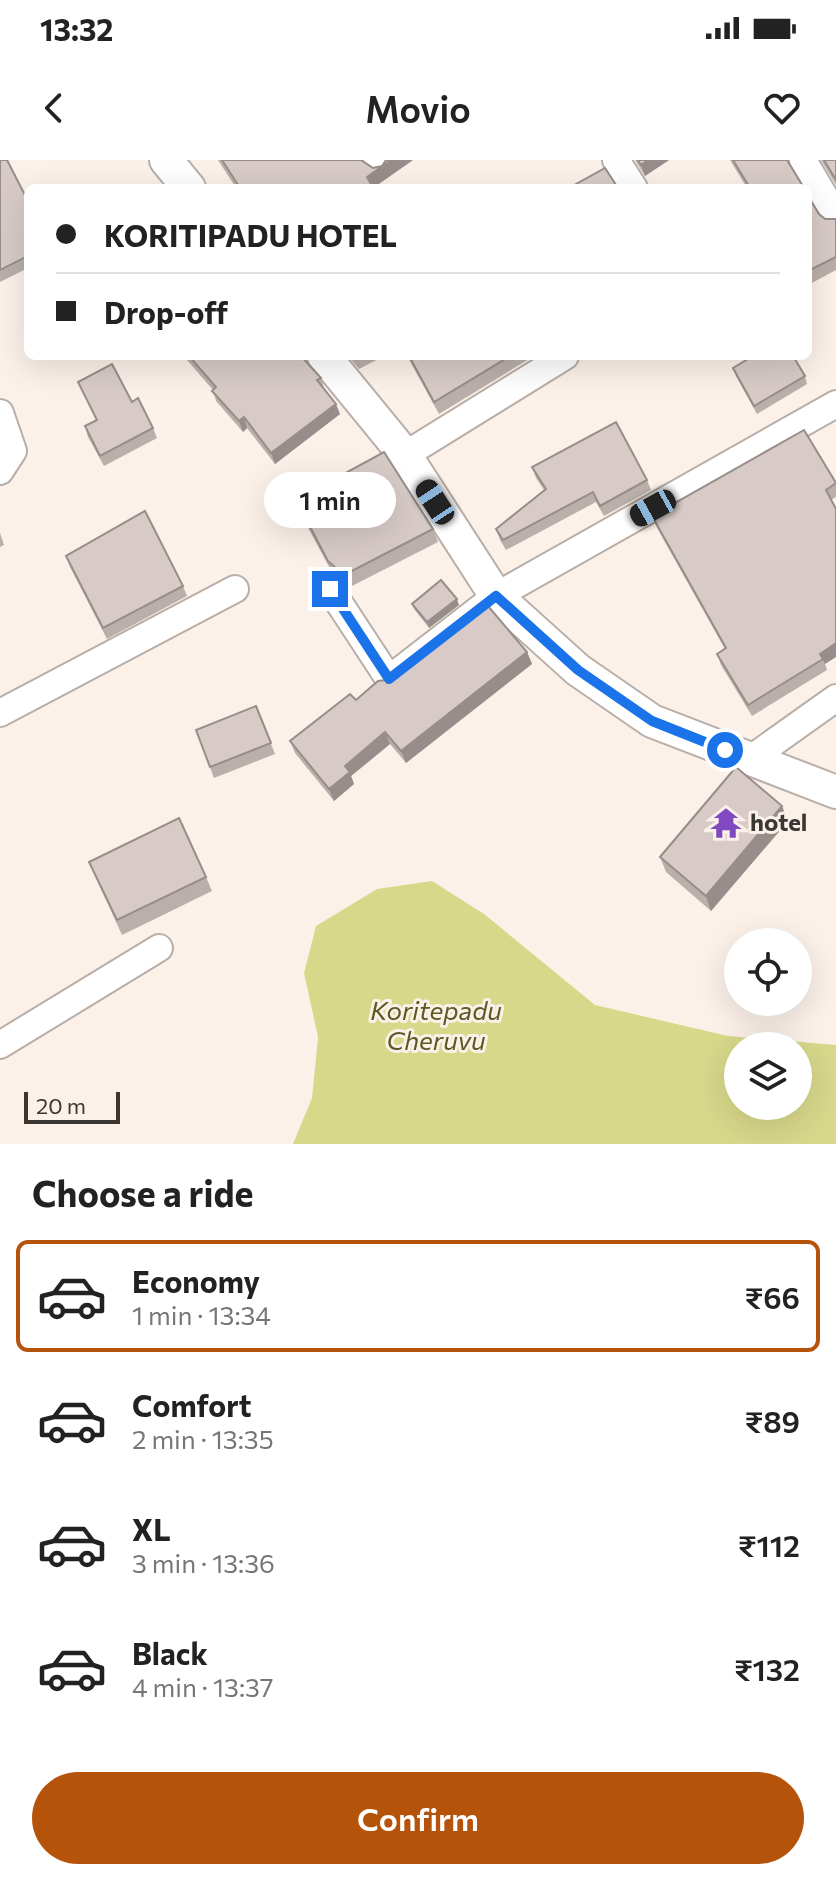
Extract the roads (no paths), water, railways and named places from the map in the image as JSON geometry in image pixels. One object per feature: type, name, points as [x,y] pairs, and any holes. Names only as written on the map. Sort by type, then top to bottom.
[{"type":"street","points":[[166,160],[186,184]]},
{"type":"street","points":[[616,160],[631,184]]},
{"type":"street","points":[[803,160],[836,216]]},
{"type":"street","points":[[327,360],[405,455],[496,596],[578,670],[652,721],[836,792]]},
{"type":"street","points":[[405,455],[559,360]]},
{"type":"street","points":[[330,589],[389,679],[496,596],[836,404]]},
{"type":"street","points":[[0,413],[13,451],[0,471]]},
{"type":"street","points":[[0,713],[235,589]]},
{"type":"street","points":[[749,760],[836,698]]},
{"type":"street","points":[[0,1045],[159,948]]},
{"type":"water","name":"Koritepadu Cheruvu","points":[[432,881],[484,914],[595,1005],[724,1035],[724,1120],[812,1120],[812,1043],[836,1045],[836,1144],[293,1144],[312,1098],[318,1037],[304,973],[316,926],[377,889]]},
{"type":"place","name":"hotel","points":[[726,823]]}]
